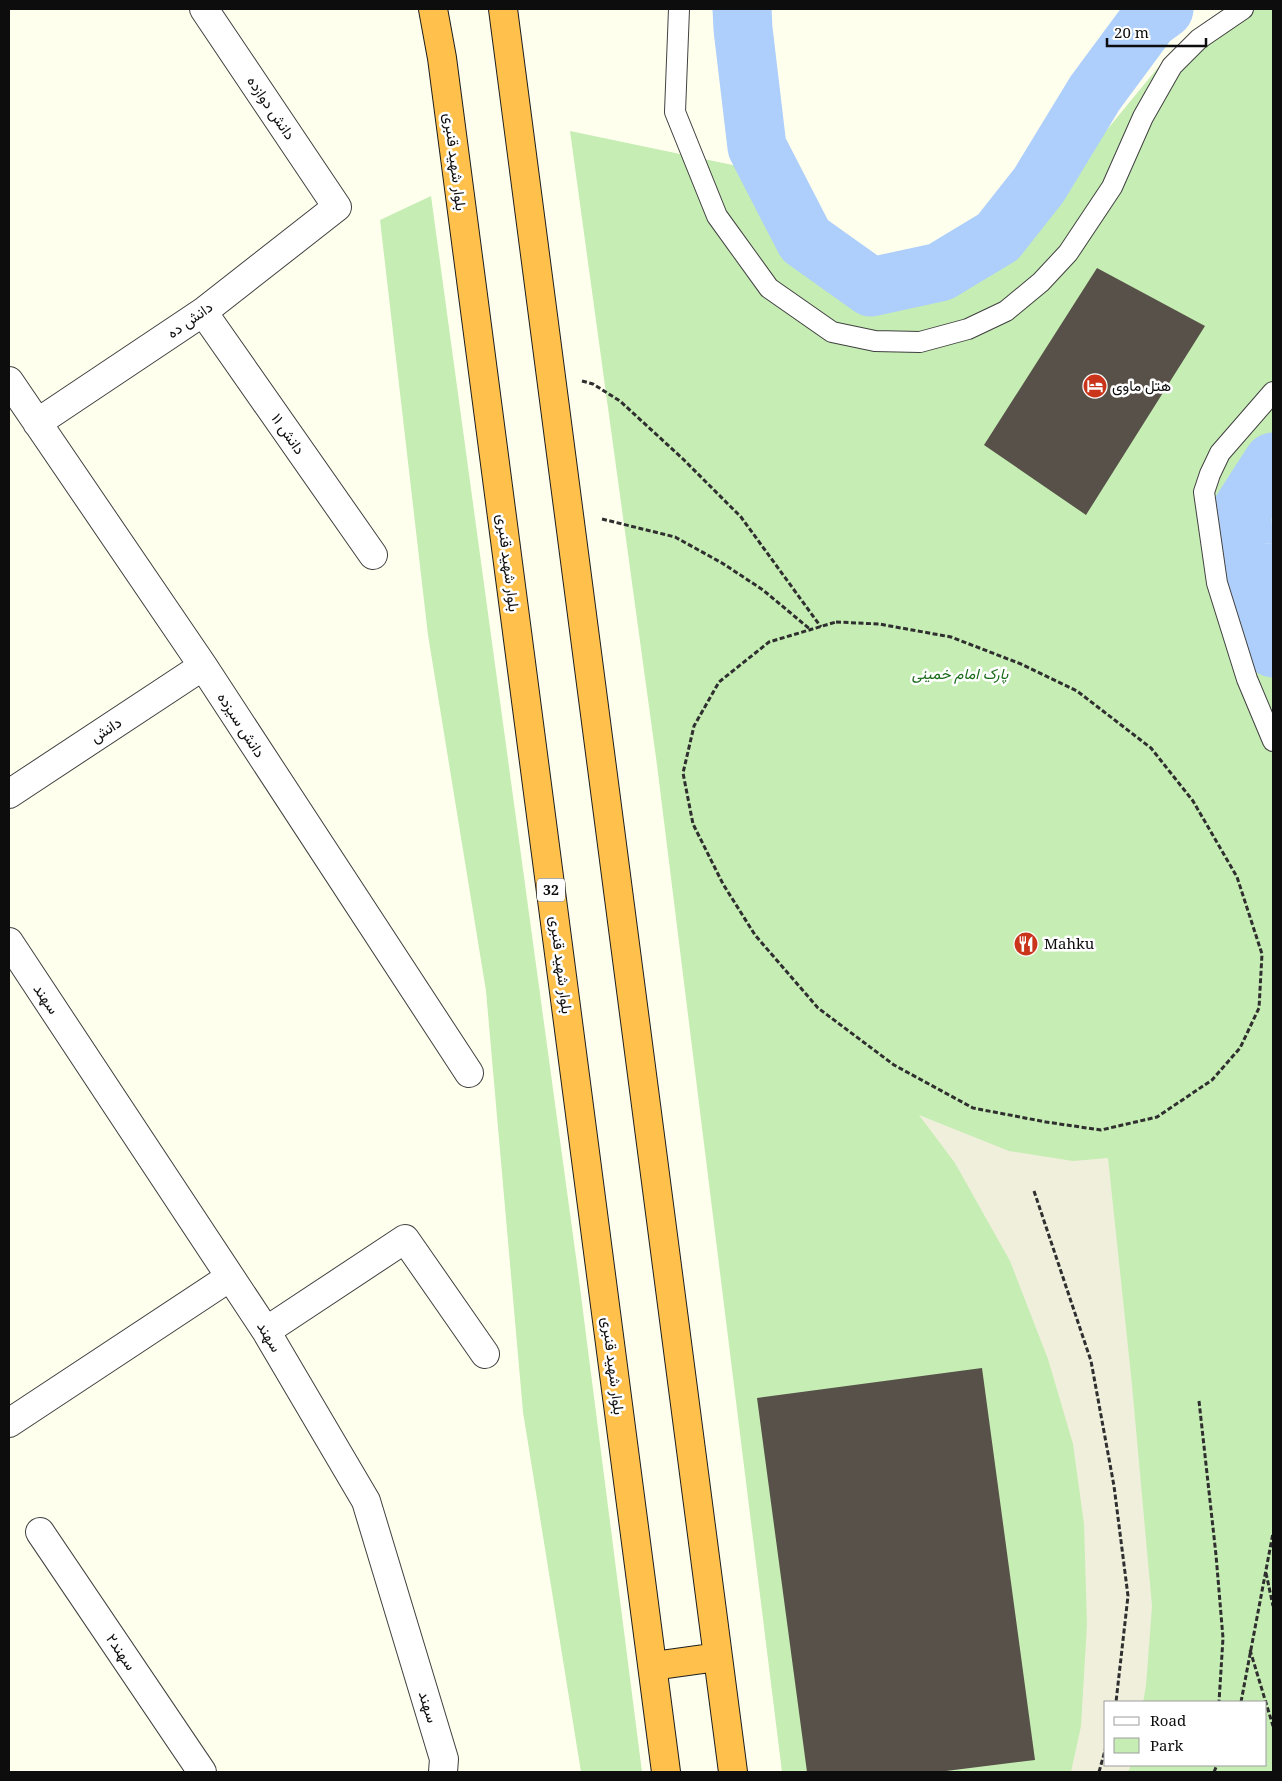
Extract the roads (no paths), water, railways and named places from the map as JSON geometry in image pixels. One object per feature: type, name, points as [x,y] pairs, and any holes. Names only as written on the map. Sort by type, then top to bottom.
[{"type":"highway","name":"بلوار شهید قنبری","points":[[434,9],[666,1772]]},
{"type":"highway","points":[[503,9],[733,1772]]},
{"type":"highway","points":[[653,1666],[718,1657]]},
{"type":"street","name":"دانش دوازده","points":[[204,9],[337,207]]},
{"type":"street","name":"دانش ده","points":[[37,423],[202,312],[337,207]]},
{"type":"street","name":"دانش ۱۱","points":[[202,312],[373,555]]},
{"type":"street","name":"دانش سیزده","points":[[9,381],[203,666],[469,1073]]},
{"type":"street","name":"دانش","points":[[9,794],[203,666]]},
{"type":"street","name":"سهند","points":[[9,942],[266,1332],[366,1501],[444,1758],[443,1772]]},
{"type":"street","points":[[266,1332],[405,1239],[485,1354]]},
{"type":"street","points":[[9,1423],[230,1276]]},
{"type":"street","name":"سهند۲","points":[[40,1532],[202,1772]]},
{"type":"lane","points":[[679,9],[675,112],[717,216],[768,288],[832,332],[875,342],[920,342],[968,329],[1006,310],[1041,282],[1068,253],[1112,188],[1143,117],[1172,66],[1199,39],[1243,9]]},
{"type":"lane","points":[[1273,392],[1220,453],[1204,492],[1217,583],[1247,679],[1273,742]]},
{"type":"waterway","points":[[742,9],[757,147],[805,240],[871,287],[940,272],[998,237],[1039,185],[1095,93],[1149,20],[1164,9]]},
{"type":"waterway","points":[[1273,462],[1242,510],[1243,544],[1273,648]]},
{"type":"place","name":"هتل ماوی","points":[[1095,386]]},
{"type":"place","name":"Mahku","points":[[1026,944]]},
{"type":"park label","name":"پارک امام خمینی","points":[[960,674]]}]
